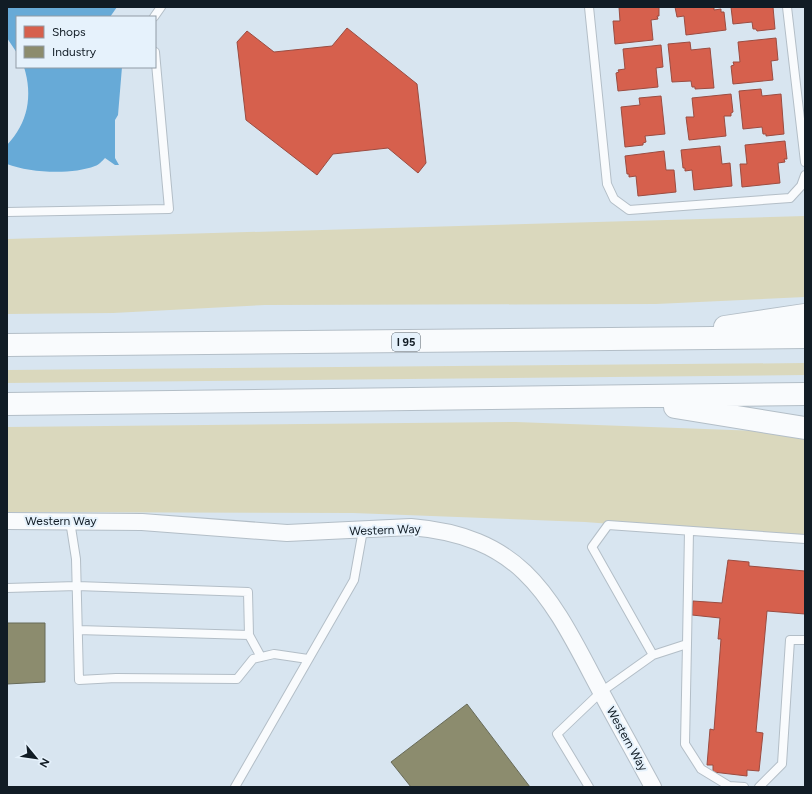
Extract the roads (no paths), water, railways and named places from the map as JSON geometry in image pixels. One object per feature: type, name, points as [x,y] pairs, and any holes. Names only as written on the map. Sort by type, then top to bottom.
[{"type":"highway","points":[[648,340],[805,314]]},
{"type":"highway","name":"I 95","points":[[7,345],[648,340],[805,337]]},
{"type":"highway","points":[[7,404],[805,394]]},
{"type":"highway","points":[[618,397],[805,428]]},
{"type":"street","name":"Western Way","points":[[7,521],[142,522],[287,533],[363,530],[386,527],[431,529],[471,538],[505,556],[525,572],[547,598],[571,634],[653,787]]},
{"type":"lane","points":[[155,16],[160,7]]},
{"type":"lane","points":[[589,7],[607,184],[614,199],[629,210],[790,198],[801,186],[805,175]]},
{"type":"lane","points":[[787,7],[805,162]]},
{"type":"lane","points":[[7,212],[169,209],[156,63]]},
{"type":"lane","points":[[70,521],[76,559],[78,680],[116,678],[237,679],[253,659],[274,654],[308,659]]},
{"type":"lane","points":[[653,655],[592,546],[608,525],[805,539]]},
{"type":"lane","points":[[235,787],[354,580],[363,530]]},
{"type":"lane","points":[[689,531],[685,744],[701,770],[729,786],[744,787]]},
{"type":"lane","points":[[7,588],[77,586],[248,592],[249,635],[261,657]]},
{"type":"lane","points":[[78,630],[249,635]]},
{"type":"lane","points":[[759,787],[782,764],[790,640],[805,640]]},
{"type":"lane","points":[[589,787],[557,734],[601,692],[653,655],[687,644]]},
{"type":"water","points":[[7,7],[117,7],[111,16],[16,16],[16,52],[7,38]]},
{"type":"water","points":[[24,68],[122,68],[118,115],[115,120],[115,158],[119,165],[115,165],[105,158],[98,165],[86,169],[51,172],[16,167],[7,164],[7,145],[20,128],[27,109],[27,78]]}]
